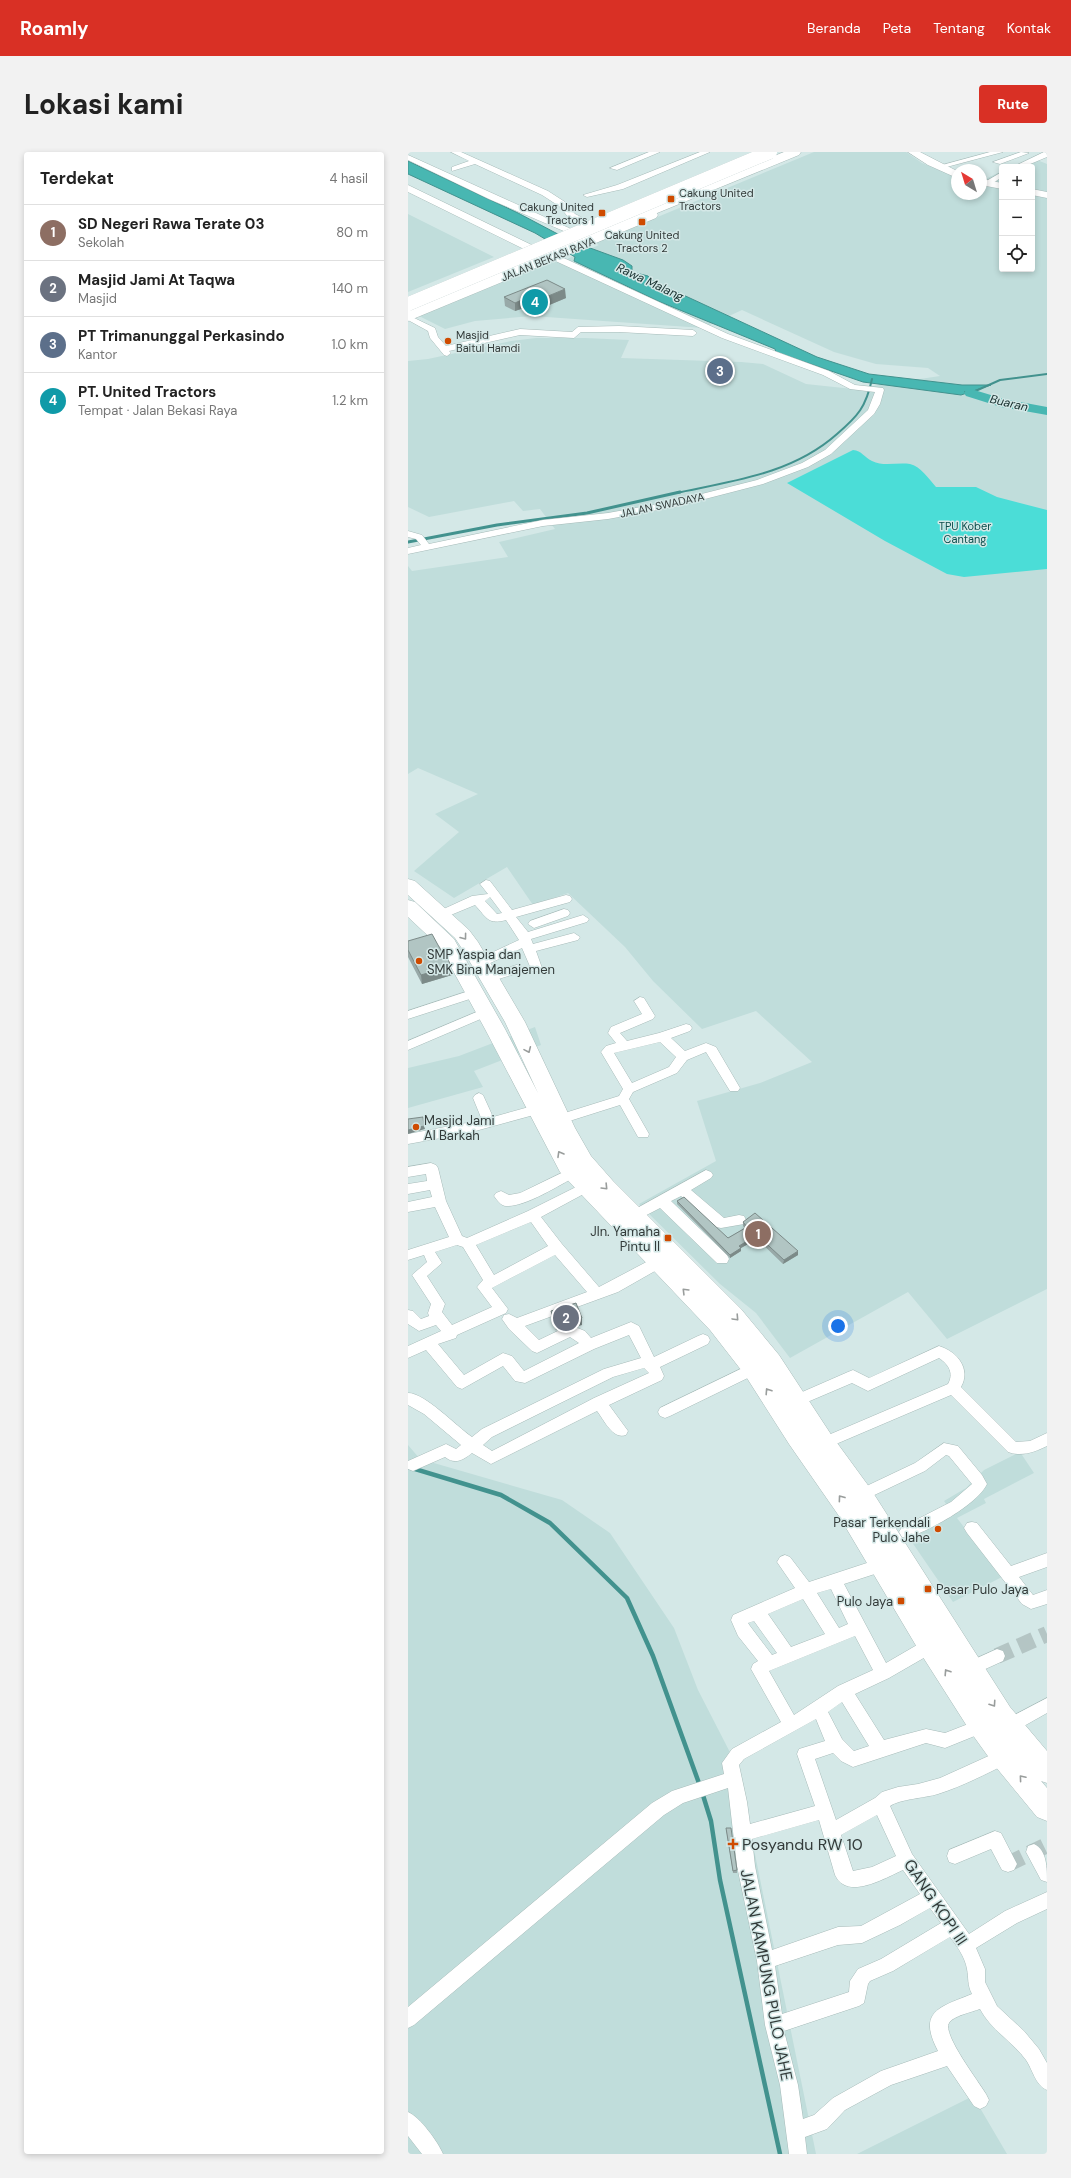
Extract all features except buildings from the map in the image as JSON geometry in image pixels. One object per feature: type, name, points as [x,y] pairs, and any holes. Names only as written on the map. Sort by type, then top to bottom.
[{"type":"highway","name":"JALAN BEKASI RAYA","points":[[408,317],[550,251],[570,234],[771,152]]},
{"type":"highway","points":[[408,303],[771,152]]},
{"type":"highway","points":[[640,216],[688,193],[788,152]]},
{"type":"highway","name":"JALAN BEKASI RAYA","points":[[408,303],[550,251],[594,240],[797,152]]},
{"type":"highway","points":[[408,311],[797,152]]},
{"type":"main road","points":[[408,885],[435,930]]},
{"type":"main road","points":[[408,906],[435,930],[450,948],[482,978],[515,1022],[560,1119],[580,1156],[592,1173],[635,1216],[713,1307],[724,1331],[753,1369],[797,1437],[848,1509],[882,1565],[940,1641],[970,1669],[1010,1726],[1047,1771]]},
{"type":"main road","points":[[435,930],[462,934],[482,978],[486,1012],[536,1110],[579,1180],[657,1263],[713,1307],[744,1326],[798,1400],[824,1443],[861,1496],[940,1641],[982,1726],[1004,1757],[1047,1808]]},
{"type":"street","points":[[455,152],[545,193],[562,204],[572,216],[591,224]]},
{"type":"street","points":[[464,156],[477,152]]},
{"type":"street","points":[[587,195],[620,186],[626,171],[656,152]]},
{"type":"street","points":[[626,171],[706,152]]},
{"type":"street","name":"JALAN BEKASI RAYA","points":[[570,234],[762,152]]},
{"type":"street","points":[[913,152],[951,172]]},
{"type":"street","points":[[939,167],[999,152]]},
{"type":"street","points":[[997,162],[1024,153],[1047,164]]},
{"type":"street","points":[[1023,164],[1034,158],[1047,154]]},
{"type":"street","points":[[408,156],[570,234]]},
{"type":"street","points":[[455,169],[476,161]]},
{"type":"street","points":[[987,182],[999,176]]},
{"type":"street","points":[[987,184],[999,186]]},
{"type":"street","points":[[408,188],[550,251]]},
{"type":"street","points":[[1035,193],[1047,195]]},
{"type":"street","name":"JALAN SWADAYA","points":[[408,551],[423,542],[543,523],[608,516],[674,504],[760,482],[805,465],[828,452],[871,412],[876,404],[878,390],[853,387],[826,373],[725,336],[550,251]]},
{"type":"street","points":[[408,317],[432,330],[434,338],[446,351],[493,337],[520,332],[574,334],[577,333],[578,330],[602,329],[693,333]]},
{"type":"street","points":[[533,322],[533,333]]},
{"type":"street","points":[[560,334],[562,324]]},
{"type":"street","points":[[408,534],[423,542]]},
{"type":"street","points":[[486,884],[509,914],[527,943],[536,968]]},
{"type":"street","points":[[435,930],[476,899],[495,894]]},
{"type":"street","points":[[476,899],[495,919],[509,914],[525,912],[566,899]]},
{"type":"street","points":[[525,912],[537,928]]},
{"type":"street","points":[[527,943],[537,928],[564,912]]},
{"type":"street","points":[[537,928],[583,920]]},
{"type":"street","points":[[482,978],[502,954],[512,947],[527,943],[574,937]]},
{"type":"street","points":[[408,1014],[482,978],[517,969]]},
{"type":"street","points":[[623,1044],[614,1033],[615,1030],[648,1016],[640,1001]]},
{"type":"street","points":[[408,1046],[486,1012]]},
{"type":"street","points":[[643,1134],[607,1052],[610,1049],[623,1044],[662,1036],[686,1028]]},
{"type":"street","points":[[662,1036],[683,1057]]},
{"type":"street","points":[[560,1119],[626,1094],[673,1070],[683,1057],[709,1047],[725,1070],[734,1088]]},
{"type":"street","points":[[480,1098],[489,1122]]},
{"type":"street","points":[[408,1139],[489,1122],[536,1110]]},
{"type":"street","points":[[408,1172],[431,1168],[439,1201],[462,1242],[492,1281]]},
{"type":"street","points":[[635,1216],[706,1175]]},
{"type":"street","points":[[501,1196],[506,1201],[579,1180]]},
{"type":"street","points":[[408,1255],[427,1249],[462,1242],[533,1215],[579,1180]]},
{"type":"street","points":[[408,1189],[435,1184]]},
{"type":"street","points":[[682,1190],[722,1223],[739,1220]]},
{"type":"street","points":[[408,1207],[439,1201]]},
{"type":"street","points":[[662,1201],[722,1259]]},
{"type":"street","points":[[533,1215],[557,1248],[596,1293]]},
{"type":"street","points":[[408,1352],[451,1334],[501,1309],[484,1287],[492,1281],[506,1276],[557,1248]]},
{"type":"street","points":[[427,1249],[435,1263],[419,1276],[438,1304],[435,1313],[451,1334]]},
{"type":"street","points":[[589,1345],[580,1335],[570,1330],[537,1347],[512,1322],[613,1288],[657,1263]]},
{"type":"street","points":[[408,1315],[419,1326],[438,1318]]},
{"type":"street","points":[[408,1399],[413,1399],[423,1408],[428,1409],[452,1431],[491,1458],[542,1434],[599,1402],[656,1376],[634,1330],[631,1328],[589,1345],[525,1377],[520,1377],[507,1360],[503,1359],[462,1383],[429,1343]]},
{"type":"street","points":[[413,1465],[440,1451],[446,1450],[453,1455],[459,1455],[487,1433],[609,1373],[649,1363],[703,1340]]},
{"type":"street","points":[[798,1400],[853,1376],[868,1385],[939,1352],[943,1353],[959,1370],[958,1381],[953,1388],[824,1443]]},
{"type":"street","points":[[665,1412],[753,1369]]},
{"type":"street","points":[[953,1388],[976,1413],[1013,1448],[1032,1447],[1047,1439]]},
{"type":"street","points":[[599,1402],[621,1431]]},
{"type":"street","points":[[861,1496],[930,1461],[944,1449],[953,1450],[977,1479],[980,1484],[978,1488],[956,1506],[907,1532]]},
{"type":"street","points":[[972,1528],[1020,1591],[1031,1602],[1047,1597]]},
{"type":"street","points":[[1008,1574],[1047,1560]]},
{"type":"street","points":[[785,1562],[806,1590],[836,1637]]},
{"type":"street","points":[[769,1663],[744,1631],[739,1620],[806,1590],[882,1565]]},
{"type":"street","points":[[834,1580],[883,1673]]},
{"type":"street","points":[[757,1612],[788,1656]]},
{"type":"street","points":[[791,1725],[759,1672],[759,1669],[769,1663],[858,1627]]},
{"type":"street","name":"JALAN KAMPUNG PULO JAHE","points":[[798,2154],[789,2085],[774,2025],[766,1961],[749,1885],[739,1802],[726,1780],[730,1763],[733,1758],[819,1709],[844,1691],[883,1673],[940,1641]]},
{"type":"street","points":[[970,1669],[997,1656]]},
{"type":"street","points":[[844,1691],[880,1749]]},
{"type":"street","points":[[1010,1726],[1047,1705]]},
{"type":"street","points":[[819,1709],[836,1745],[845,1755],[853,1759],[880,1749],[926,1736],[945,1742],[982,1726]]},
{"type":"street","points":[[836,1745],[805,1754],[825,1811],[844,1875],[850,1880],[880,1872],[906,1860]]},
{"type":"street","points":[[830,1832],[883,1802],[890,1796],[921,1791],[965,1776],[1004,1757]]},
{"type":"street","points":[[408,2019],[658,1809],[678,1797],[726,1780]]},
{"type":"street","name":"GANG KOPI III","points":[[883,1802],[906,1860],[966,1944],[976,1969],[976,1983],[991,2012],[1003,2026],[1018,2037],[1033,2055],[1047,2081]]},
{"type":"street","points":[[742,1834],[825,1811]]},
{"type":"street","points":[[955,1856],[995,1839],[1008,1864]]},
{"type":"street","points":[[1034,1852],[1047,1874]]},
{"type":"street","points":[[766,1961],[838,1936],[862,1934],[894,1919],[932,1897]]},
{"type":"street","points":[[966,1944],[978,1939],[1011,1917],[1047,1900]]},
{"type":"street","points":[[774,2025],[853,2000],[858,1997],[859,1981],[864,1975],[887,1965],[919,1945],[939,1935],[953,1924]]},
{"type":"street","points":[[980,2100],[951,2056],[938,2031],[940,2018],[945,2014],[985,1998]]},
{"type":"street","points":[[794,2132],[820,2122],[840,2104],[887,2077],[951,2056]]},
{"type":"street","points":[[408,2120],[434,2154]]},
{"type":"shaded area","points":[[814,152],[906,152],[922,163],[951,175],[951,200],[987,200],[987,178],[999,172],[999,272],[1035,272],[1035,164],[1019,164],[1032,158],[1047,164],[1047,1289],[947,1339],[908,1292],[790,1358],[756,1313],[720,1284],[639,1204],[716,1161],[697,1101],[760,1083],[812,1062],[756,1011],[702,1029],[653,981],[625,947],[568,893],[533,905],[507,867],[454,898],[414,871],[459,832],[435,814],[478,794],[418,768],[408,774],[408,566],[412,571],[508,557],[499,542],[555,529],[540,509],[523,511],[514,501],[429,517],[408,507],[408,361],[428,359],[511,341],[536,338],[585,338],[629,340],[621,358],[763,364],[806,384],[853,389],[940,376],[928,368],[876,364],[834,352],[742,310],[703,328],[532,316],[475,321],[445,329],[415,314],[558,255],[567,259],[599,245],[595,243]]},
{"type":"shaded area","points":[[408,214],[494,257],[408,292]]},
{"type":"shaded area","points":[[535,1027],[541,1045],[474,1071],[483,1087],[408,1108],[408,1068],[459,1056]]},
{"type":"shaded area","points":[[408,1445],[420,1459],[562,1500],[610,1533],[674,1628],[698,1690],[737,1766],[816,2154],[408,2154]]},
{"type":"shaded area","name":"Pasar Terkendali Pulo Jahe","points":[[1020,1452],[1034,1473],[984,1499],[986,1503],[957,1518],[1002,1577],[953,1602],[905,1532],[949,1508],[944,1501],[966,1488],[984,1470]]},
{"type":"shaded area","points":[[973,2096],[1007,2154],[857,2154]]},
{"type":"green space","name":"TPU Kober Cantang","points":[[853,450],[881,464],[914,465],[924,473],[936,487],[976,487],[997,497],[1047,510],[1047,569],[964,577],[947,574],[885,541],[787,483]]},
{"type":"water","name":"Rawa Malang","points":[[408,161],[518,213],[571,241],[623,260],[632,266],[632,272],[648,276],[651,280],[817,357],[869,374],[962,385],[991,385],[961,395],[863,382],[776,352],[775,349],[658,301],[574,261],[575,257],[535,233],[408,174]]},
{"type":"waterway","points":[[965,392],[971,393],[1000,380],[1047,374]]},
{"type":"waterway","points":[[676,493],[740,480],[761,474],[781,467],[820,448],[856,416],[864,404],[872,379]]},
{"type":"waterway","name":"Buaran","points":[[971,393],[1001,403],[1047,411]]},
{"type":"waterway","points":[[408,542],[497,525],[587,513],[680,492]]},
{"type":"waterway","points":[[411,1468],[408,1467],[501,1495],[550,1523],[627,1598],[653,1656],[700,1786]]},
{"type":"waterway","points":[[702,1792],[711,1821],[720,1880],[780,2154]]},
{"type":"tunnel","points":[[997,1656],[1047,1634]]},
{"type":"tunnel","points":[[1008,1864],[1047,1845]]},
{"type":"place","name":"Cakung United Tractors","points":[[671,199]]},
{"type":"place","name":"Cakung United Tractors 1","points":[[602,213]]},
{"type":"place","name":"Cakung United Tractors 2","points":[[642,222]]},
{"type":"place","name":"PT. United Tractors","points":[[535,302]]},
{"type":"place","name":"Masjid Baitul Hamdi","points":[[448,341]]},
{"type":"place","name":"PT Trimanunggal Perkasindo","points":[[720,371]]},
{"type":"place","name":"SMP Yaspia dan SMK Bina Manajemen","points":[[419,961]]},
{"type":"place","name":"Masjid Jami Al Barkah","points":[[416,1127]]},
{"type":"place","name":"SD Negeri Rawa Terate 03","points":[[758,1234]]},
{"type":"place","name":"Jln. Yamaha Pintu II","points":[[668,1238]]},
{"type":"place","name":"Masjid Jami At Taqwa","points":[[566,1318]]},
{"type":"place","name":"Pasar Terkendali Pulo Jahe","points":[[938,1529]]},
{"type":"place","name":"Pasar Pulo Jaya","points":[[928,1589]]},
{"type":"place","name":"Pulo Jaya","points":[[901,1601]]},
{"type":"place","name":"Posyandu RW 10","points":[[733,1844]]}]
